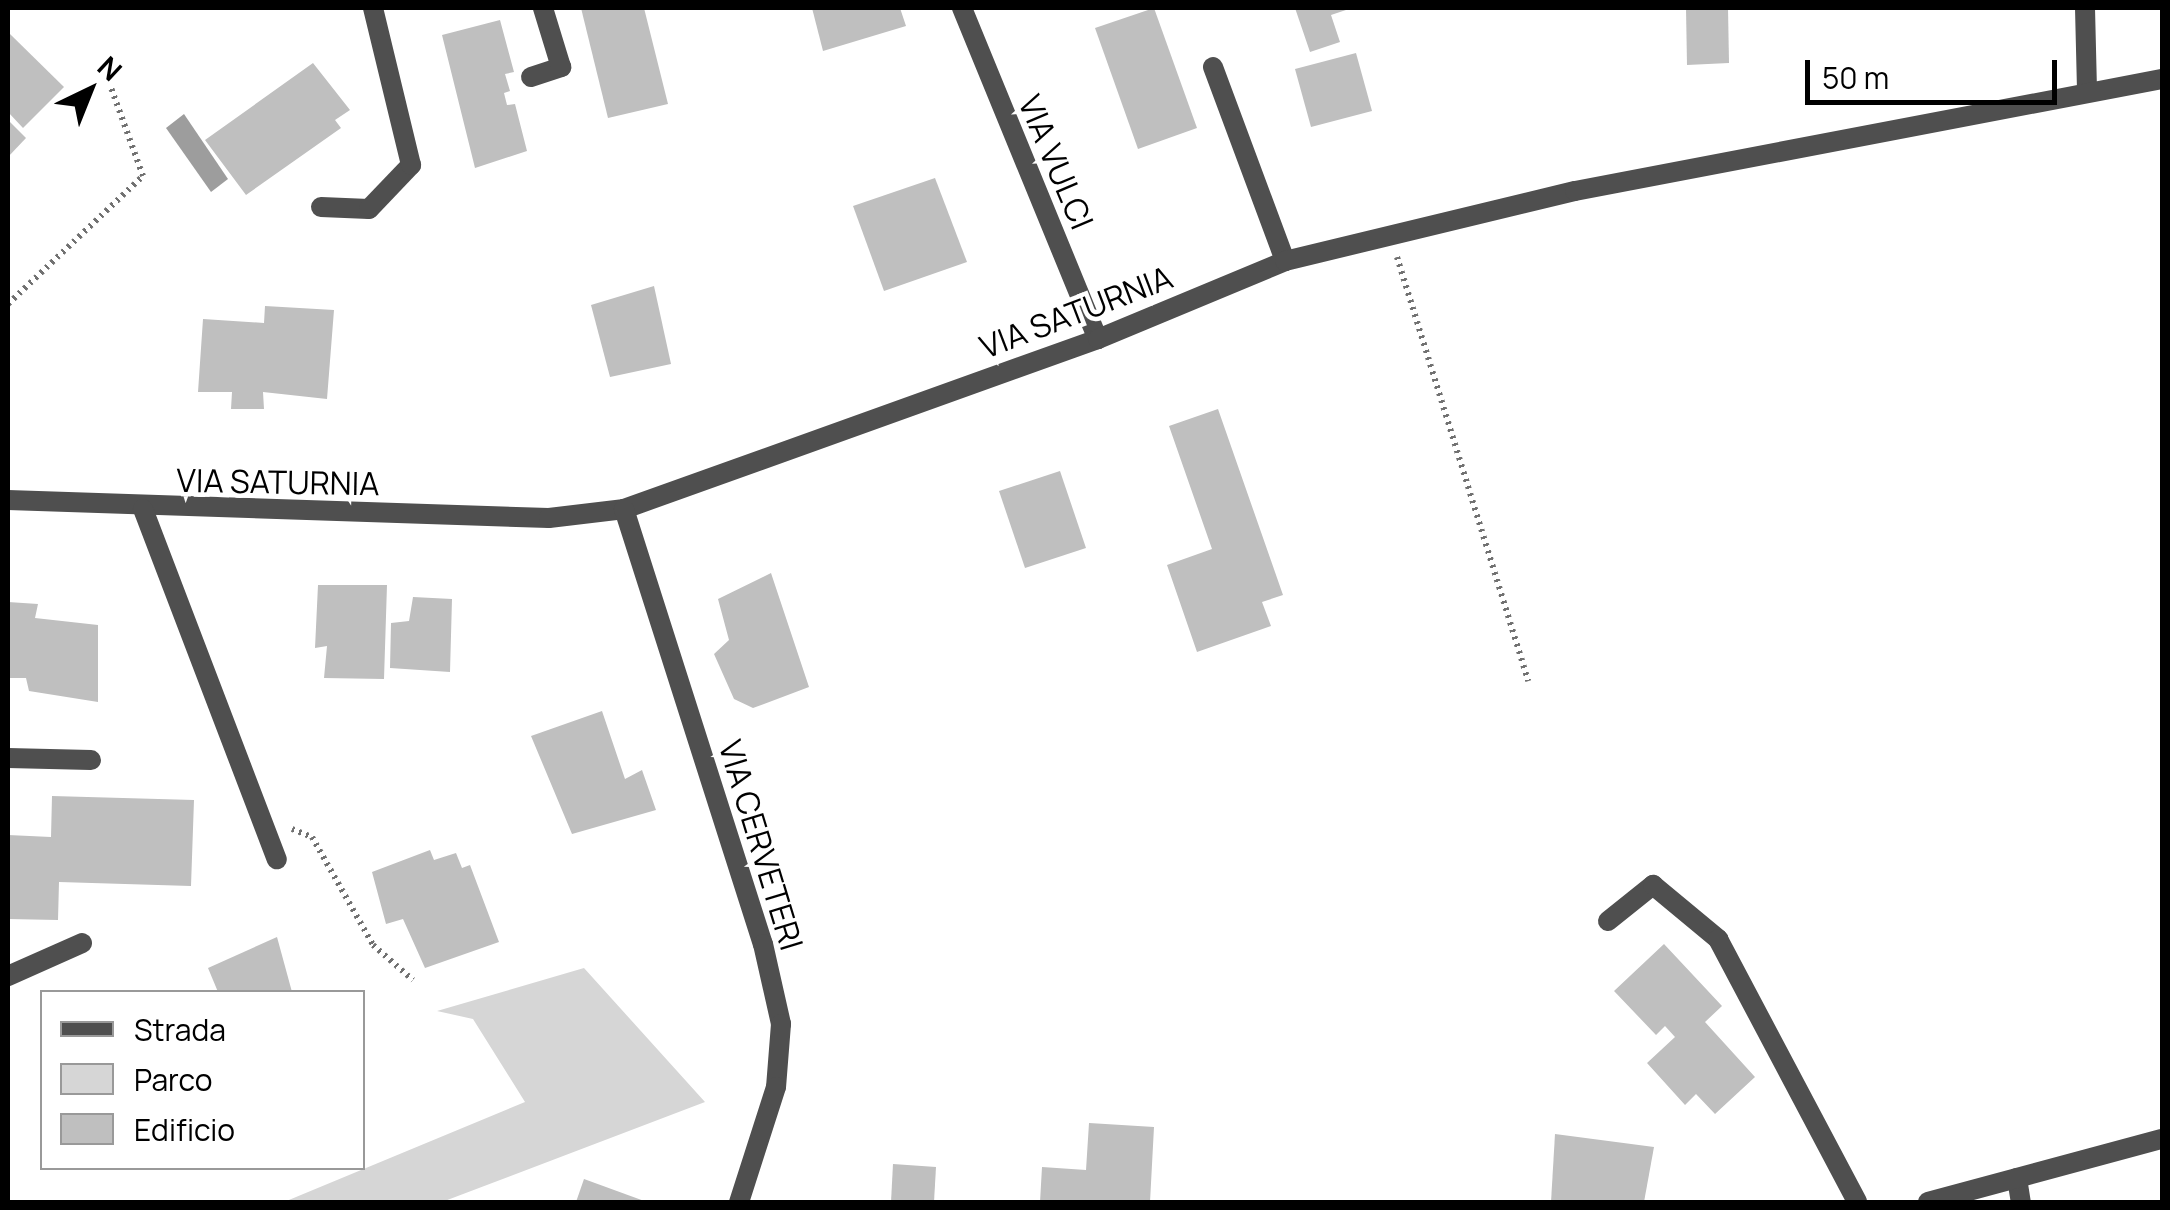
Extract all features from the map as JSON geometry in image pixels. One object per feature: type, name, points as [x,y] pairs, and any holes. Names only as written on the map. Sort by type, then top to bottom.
[{"type":"street","points":[[321,207],[369,209],[412,165],[373,8]]},
{"type":"street","points":[[532,78],[561,67],[543,8]]},
{"type":"street","name":"VIA VULCI","points":[[962,8],[1098,339]]},
{"type":"street","points":[[2086,8],[2087,90]]},
{"type":"street","points":[[1213,67],[1285,261]]},
{"type":"street","name":"VIA SATURNIA","points":[[8,500],[143,509],[549,518],[624,509],[1098,339],[1285,261],[1575,191],[2162,78]]},
{"type":"street","points":[[143,509],[277,859]]},
{"type":"street","name":"VIA CERVETERI","points":[[624,509],[763,944],[781,1024],[776,1087],[739,1202]]},
{"type":"street","points":[[8,758],[91,760]]},
{"type":"street","points":[[1608,922],[1654,885],[1718,939],[1857,1202]]},
{"type":"street","points":[[8,976],[82,942]]},
{"type":"street","points":[[1928,1202],[2162,1139]]},
{"type":"street","points":[[2018,1178],[2021,1202]]},
{"type":"path","points":[[8,304],[142,176],[110,85]]},
{"type":"path","points":[[1391,236],[1528,681]]},
{"type":"path","points":[[260,815],[312,837],[373,945],[413,980]]},
{"type":"green space","points":[[584,968],[705,1102],[442,1202],[284,1202],[525,1102],[473,1019],[437,1011]]},
{"type":"shaded area","points":[[184,114],[228,179],[211,192],[166,128]]},
{"type":"building","points":[[581,8],[644,8],[668,104],[608,118]]},
{"type":"building","points":[[812,8],[900,8],[906,26],[823,51]]},
{"type":"building","points":[[1154,8],[1197,128],[1138,149],[1095,28]]},
{"type":"building","points":[[1295,8],[1352,8],[1331,15],[1340,42],[1310,52]]},
{"type":"building","points":[[1686,8],[1728,8],[1729,63],[1687,65]]},
{"type":"building","points":[[500,20],[514,72],[505,74],[510,91],[504,93],[507,105],[515,104],[527,151],[475,168],[442,35]]},
{"type":"building","points":[[10,34],[64,87],[23,128],[8,112]]},
{"type":"building","points":[[1356,53],[1372,111],[1311,127],[1295,69]]},
{"type":"building","points":[[313,63],[350,110],[335,120],[341,128],[246,195],[205,140]]},
{"type":"building","points":[[8,120],[26,138],[8,157]]},
{"type":"building","points":[[935,178],[967,262],[884,291],[853,206]]},
{"type":"building","points":[[654,286],[671,364],[610,377],[591,305]]},
{"type":"building","points":[[265,306],[334,310],[327,399],[263,392],[264,409],[231,409],[232,392],[198,392],[203,319],[264,323]]},
{"type":"building","points":[[1218,409],[1283,595],[1262,602],[1271,626],[1197,652],[1167,565],[1212,549],[1169,426]]},
{"type":"building","points":[[1060,471],[1086,548],[1025,568],[999,491]]},
{"type":"building","points":[[771,573],[809,687],[753,708],[734,699],[714,654],[729,640],[718,599]]},
{"type":"building","points":[[318,585],[387,585],[384,679],[324,678],[327,646],[315,648]]},
{"type":"building","points":[[413,597],[452,599],[450,672],[390,668],[391,623],[409,621]]},
{"type":"building","points":[[8,602],[38,604],[35,618],[98,625],[98,702],[29,691],[26,678],[8,678]]},
{"type":"building","points":[[602,711],[625,779],[642,770],[656,810],[572,834],[531,736]]},
{"type":"building","points":[[52,796],[194,800],[191,886],[59,882],[58,920],[8,919],[8,835],[51,837]]},
{"type":"building","points":[[430,850],[434,860],[456,853],[462,868],[470,865],[499,942],[425,968],[403,919],[386,924],[372,872]]},
{"type":"building","points":[[277,937],[291,990],[217,990],[208,968]]},
{"type":"building","points":[[1664,944],[1722,1006],[1705,1022],[1755,1077],[1715,1114],[1696,1094],[1685,1105],[1647,1063],[1675,1037],[1665,1026],[1656,1035],[1614,991]]},
{"type":"building","points":[[1089,1123],[1154,1127],[1150,1202],[1040,1202],[1042,1167],[1086,1170]]},
{"type":"building","points":[[1555,1134],[1654,1147],[1644,1202],[1551,1202]]},
{"type":"building","points":[[893,1164],[936,1167],[934,1202],[891,1202]]},
{"type":"building","points":[[584,1179],[647,1202],[576,1202]]}]
